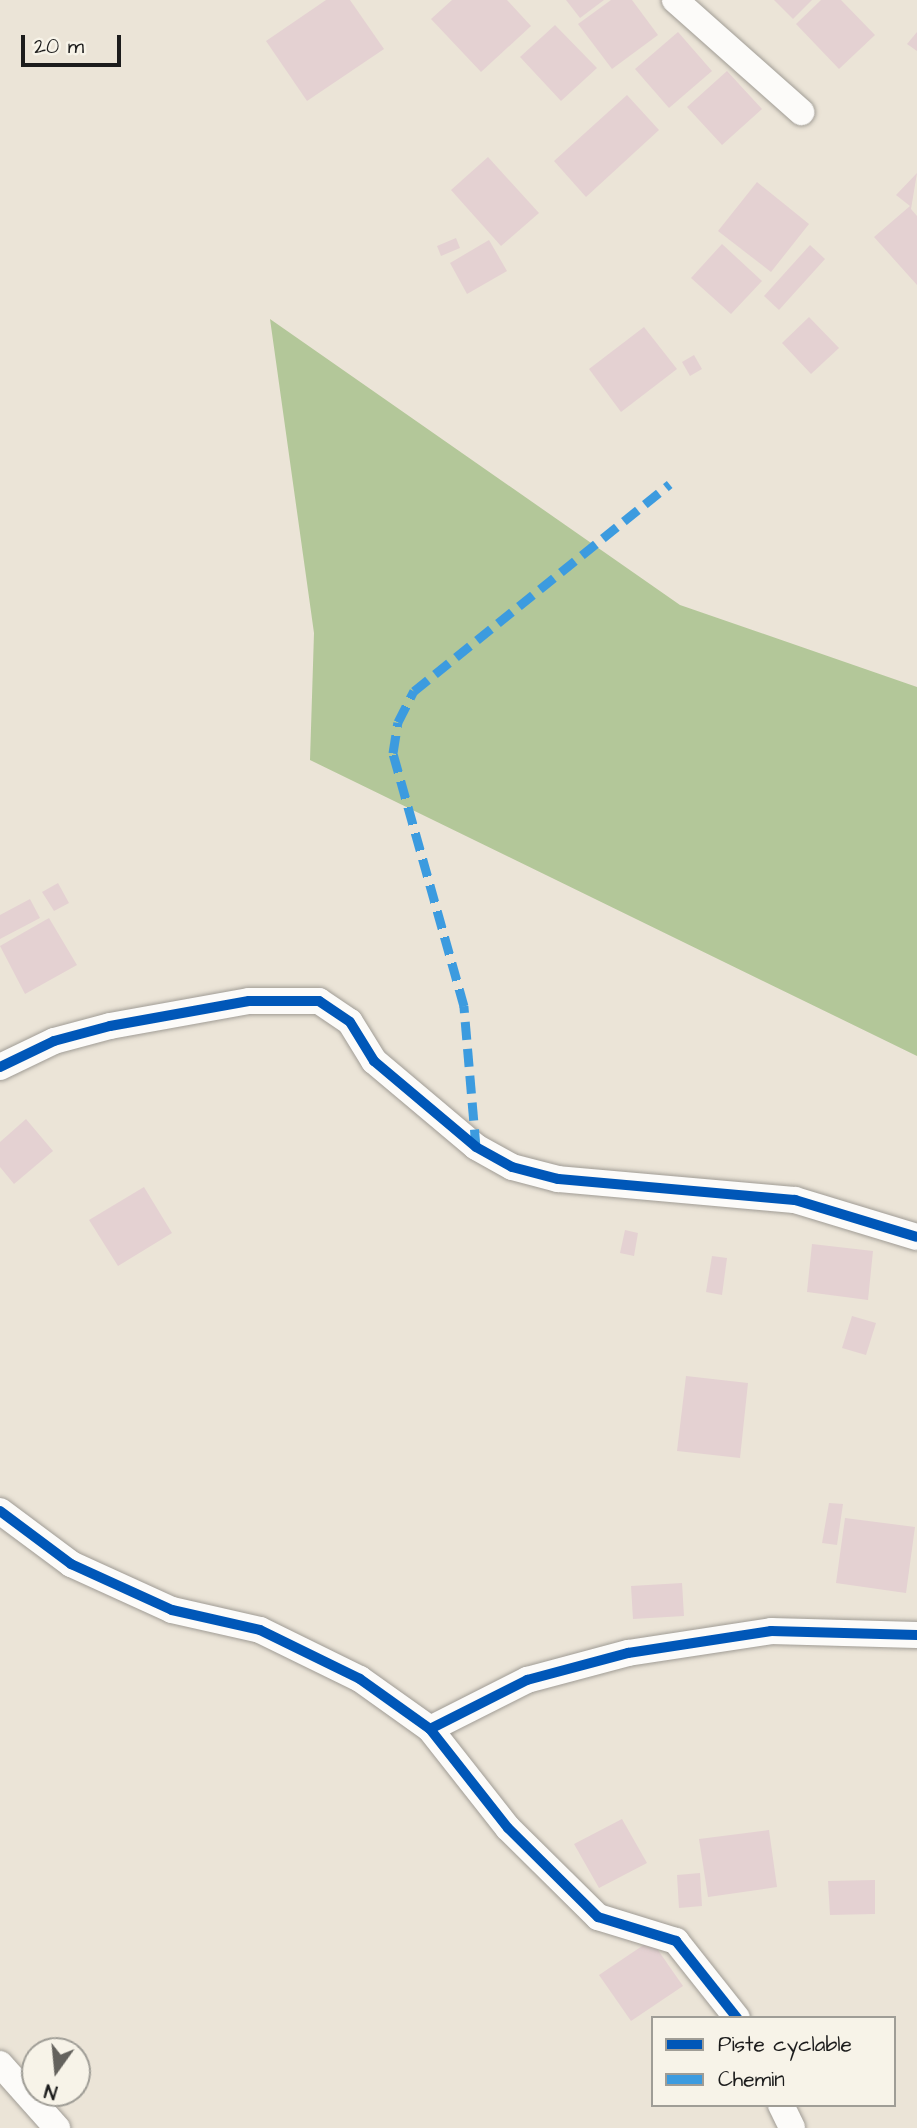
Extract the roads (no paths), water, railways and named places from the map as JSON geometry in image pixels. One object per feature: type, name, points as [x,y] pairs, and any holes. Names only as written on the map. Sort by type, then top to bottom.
[{"type":"street","points":[[675,0],[801,112]]},
{"type":"street","points":[[0,1067],[54,1041],[110,1026],[248,1001],[319,1001],[350,1022],[374,1061],[476,1147],[512,1167],[558,1179],[794,1200],[917,1237]]},
{"type":"street","points":[[0,1511],[71,1563],[172,1610],[260,1630],[329,1661],[430,1729],[508,1828],[598,1917],[676,1941],[735,2016]]},
{"type":"street","points":[[430,1729],[527,1680],[628,1653],[771,1631],[917,1635]]},
{"type":"street","points":[[0,2064],[57,2128]]},
{"type":"street","points":[[782,2107],[792,2128]]}]
